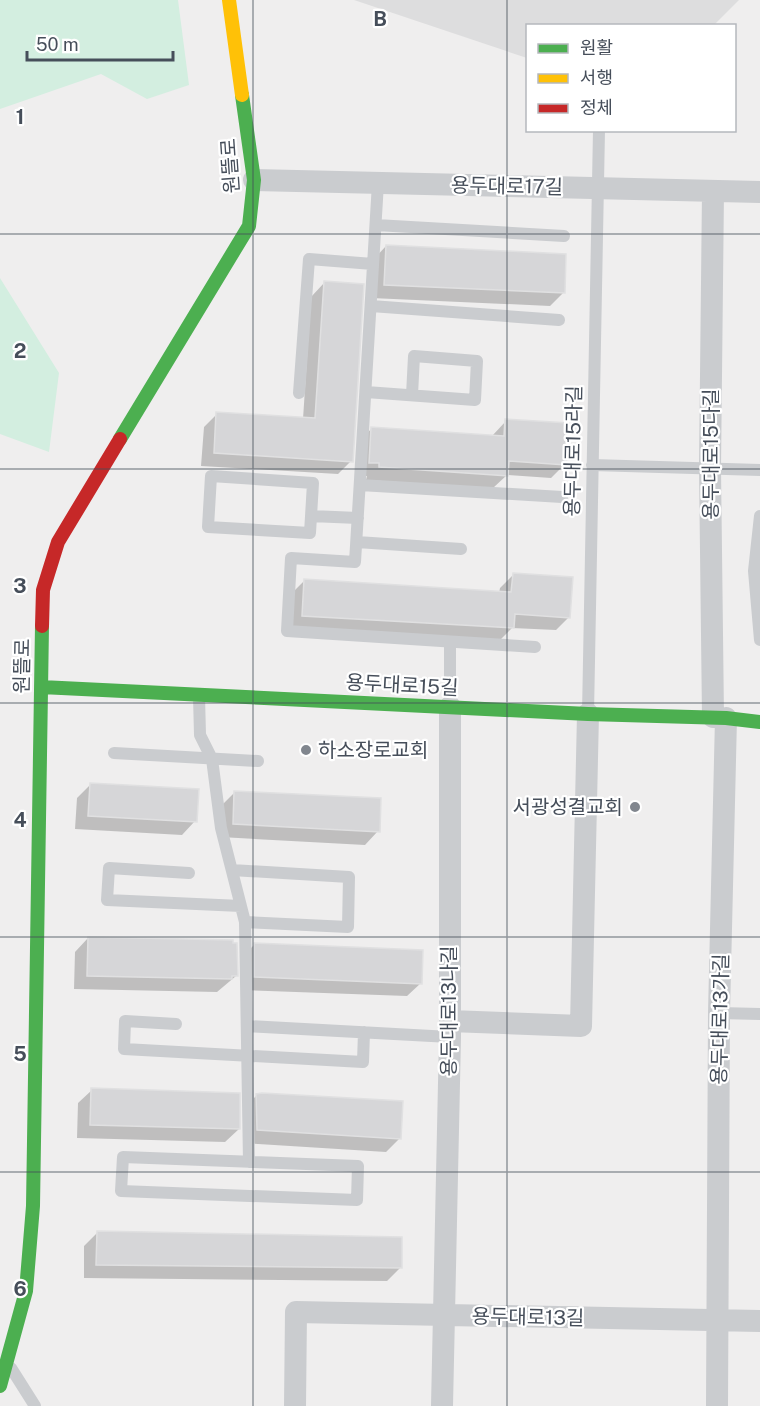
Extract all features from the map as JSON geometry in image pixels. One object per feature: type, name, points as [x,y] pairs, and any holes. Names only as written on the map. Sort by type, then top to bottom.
[{"type":"street","name":"원뜰로","points":[[0,1386],[3,1360],[26,1291],[33,1206],[43,590],[58,542],[249,226],[254,180],[230,0]]},
{"type":"street","name":"용두대로17길","points":[[254,180],[760,192]]},
{"type":"street","name":"용두대로15다길","points":[[713,191],[710,468],[720,717]]},
{"type":"street","name":"용두대로15길","points":[[41,687],[588,714],[720,717],[760,722]]},
{"type":"street","name":"용두대로13나길","points":[[442,1406],[450,1029],[450,707]]},
{"type":"street","points":[[450,1029],[581,1026],[588,714]]},
{"type":"street","name":"용두대로13가길","points":[[717,1406],[720,717]]},
{"type":"street","name":"용두대로13길","points":[[295,1406],[296,1312],[760,1321]]},
{"type":"lane","name":"용두대로15라길","points":[[588,714],[599,132]]},
{"type":"lane","points":[[378,183],[355,562],[291,558],[286,631],[535,647]]},
{"type":"lane","points":[[376,225],[564,236]]},
{"type":"lane","points":[[299,393],[309,259],[374,264]]},
{"type":"lane","points":[[371,306],[559,320]]},
{"type":"lane","points":[[366,392],[475,400],[477,361],[414,356],[412,395]]},
{"type":"lane","points":[[592,465],[760,470]]},
{"type":"lane","points":[[211,476],[313,483],[311,516],[309,533],[208,527],[211,476]]},
{"type":"lane","points":[[360,485],[562,497]]},
{"type":"lane","points":[[311,516],[358,518]]},
{"type":"lane","points":[[760,516],[754,571],[760,640]]},
{"type":"lane","points":[[357,542],[461,549]]},
{"type":"lane","points":[[450,642],[450,707]]},
{"type":"lane","points":[[199,695],[200,735],[213,759],[221,828],[245,922],[249,1162]]},
{"type":"lane","points":[[114,753],[258,761]]},
{"type":"lane","points":[[189,873],[109,868],[107,900],[241,906]]},
{"type":"lane","points":[[232,870],[349,877],[348,927],[245,922]]},
{"type":"lane","points":[[719,1013],[760,1014]]},
{"type":"lane","points":[[176,1024],[125,1021],[124,1049],[363,1062],[364,1032]]},
{"type":"lane","points":[[247,1026],[364,1032],[450,1029]]},
{"type":"lane","points":[[123,1157],[249,1162],[358,1166],[357,1200],[121,1191],[123,1157]]},
{"type":"lane","points":[[3,1360],[35,1406]]},
{"type":"shaded area","points":[[354,0],[739,0],[715,24],[526,24],[526,58]]},
{"type":"green space","points":[[0,0],[178,0],[189,85],[147,99],[101,74],[0,109]]},
{"type":"green space","points":[[0,278],[59,373],[49,452],[0,434]]},
{"type":"building","points":[[386,245],[566,254],[565,293],[384,285]]},
{"type":"building","points":[[324,281],[364,284],[353,462],[214,453],[216,412],[315,418]]},
{"type":"building","points":[[505,419],[569,423],[566,465],[509,461],[508,476],[379,467],[379,463],[369,463],[371,427],[504,436]]},
{"type":"building","points":[[513,573],[573,577],[570,618],[515,614],[514,628],[302,616],[304,579],[511,592]]},
{"type":"building","points":[[90,783],[199,789],[197,822],[88,816]]},
{"type":"building","points":[[234,791],[381,798],[380,832],[233,824]]},
{"type":"building","points":[[88,937],[233,940],[233,943],[237,943],[238,976],[232,976],[232,979],[87,976]]},
{"type":"building","points":[[254,943],[423,950],[422,984],[254,977]]},
{"type":"building","points":[[91,1088],[240,1093],[240,1129],[90,1125]]},
{"type":"building","points":[[256,1094],[403,1101],[401,1139],[257,1130]]},
{"type":"building","points":[[97,1231],[402,1237],[402,1268],[96,1265]]},
{"type":"traffic: fast","points":[[120,439],[249,226],[254,180],[242,95]]},
{"type":"traffic: fast","points":[[0,1386],[26,1291],[33,1206],[42,626]]},
{"type":"traffic: fast","points":[[41,687],[588,714],[726,718],[760,722]]},
{"type":"traffic: slow","points":[[229,0],[242,95]]},
{"type":"traffic: jam","points":[[42,626],[43,590],[58,542],[120,439]]},
{"type":"place","name":"하소장로교회","points":[[306,750]]},
{"type":"place","name":"서광성결교회","points":[[635,807]]}]
